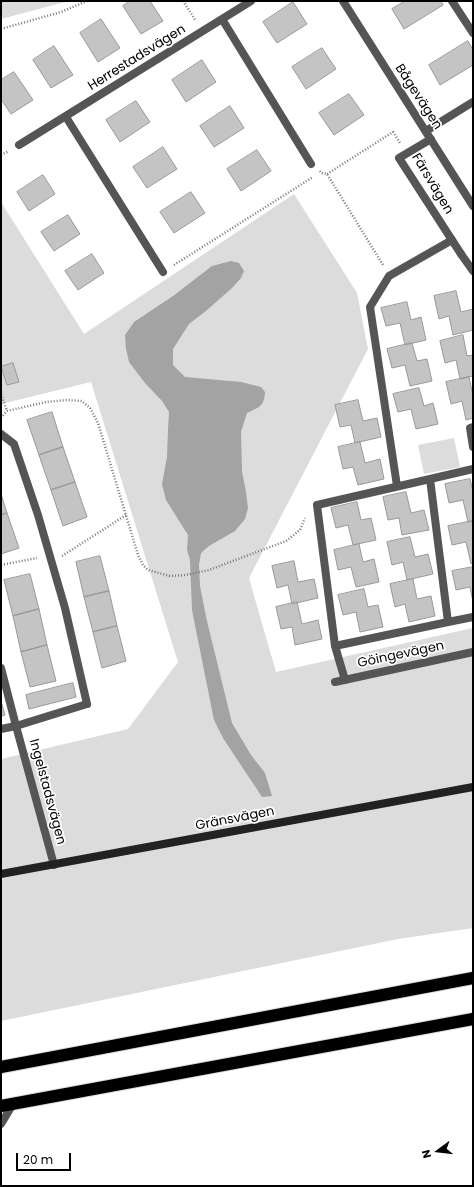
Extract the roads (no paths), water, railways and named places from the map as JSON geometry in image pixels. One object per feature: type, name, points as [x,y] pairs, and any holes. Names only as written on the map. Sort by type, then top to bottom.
[{"type":"highway","points":[[1,1066],[473,978]]},
{"type":"highway","points":[[7,1105],[473,1019]]},
{"type":"street","name":"Herrestadsvägen","points":[[19,145],[251,1]]},
{"type":"street","name":"Bågevägen","points":[[343,1],[473,206]]},
{"type":"street","points":[[452,1],[473,33]]},
{"type":"street","points":[[222,20],[311,164]]},
{"type":"street","points":[[426,131],[473,102]]},
{"type":"street","points":[[66,117],[163,272]]},
{"type":"street","name":"Färsvägen","points":[[431,139],[399,158],[473,271]]},
{"type":"street","points":[[397,486],[370,307],[389,276],[452,240]]},
{"type":"street","points":[[473,427],[470,428],[473,447]]},
{"type":"street","name":"Ingelstadsvägen","points":[[1,434],[14,444],[38,515],[65,608],[87,704],[16,726],[1,729]]},
{"type":"street","points":[[345,680],[335,646],[317,505],[473,469]]},
{"type":"street","points":[[430,479],[448,622]]},
{"type":"street","points":[[335,646],[473,617]]},
{"type":"street","name":"Göingevägen","points":[[335,682],[473,652]]},
{"type":"street","points":[[1,668],[16,726]]},
{"type":"street","name":"Ingelstadsvägen","points":[[16,726],[54,865]]},
{"type":"street","name":"Gränsvägen","points":[[1,874],[473,787]]},
{"type":"street","points":[[1,1124],[7,1105]]}]
